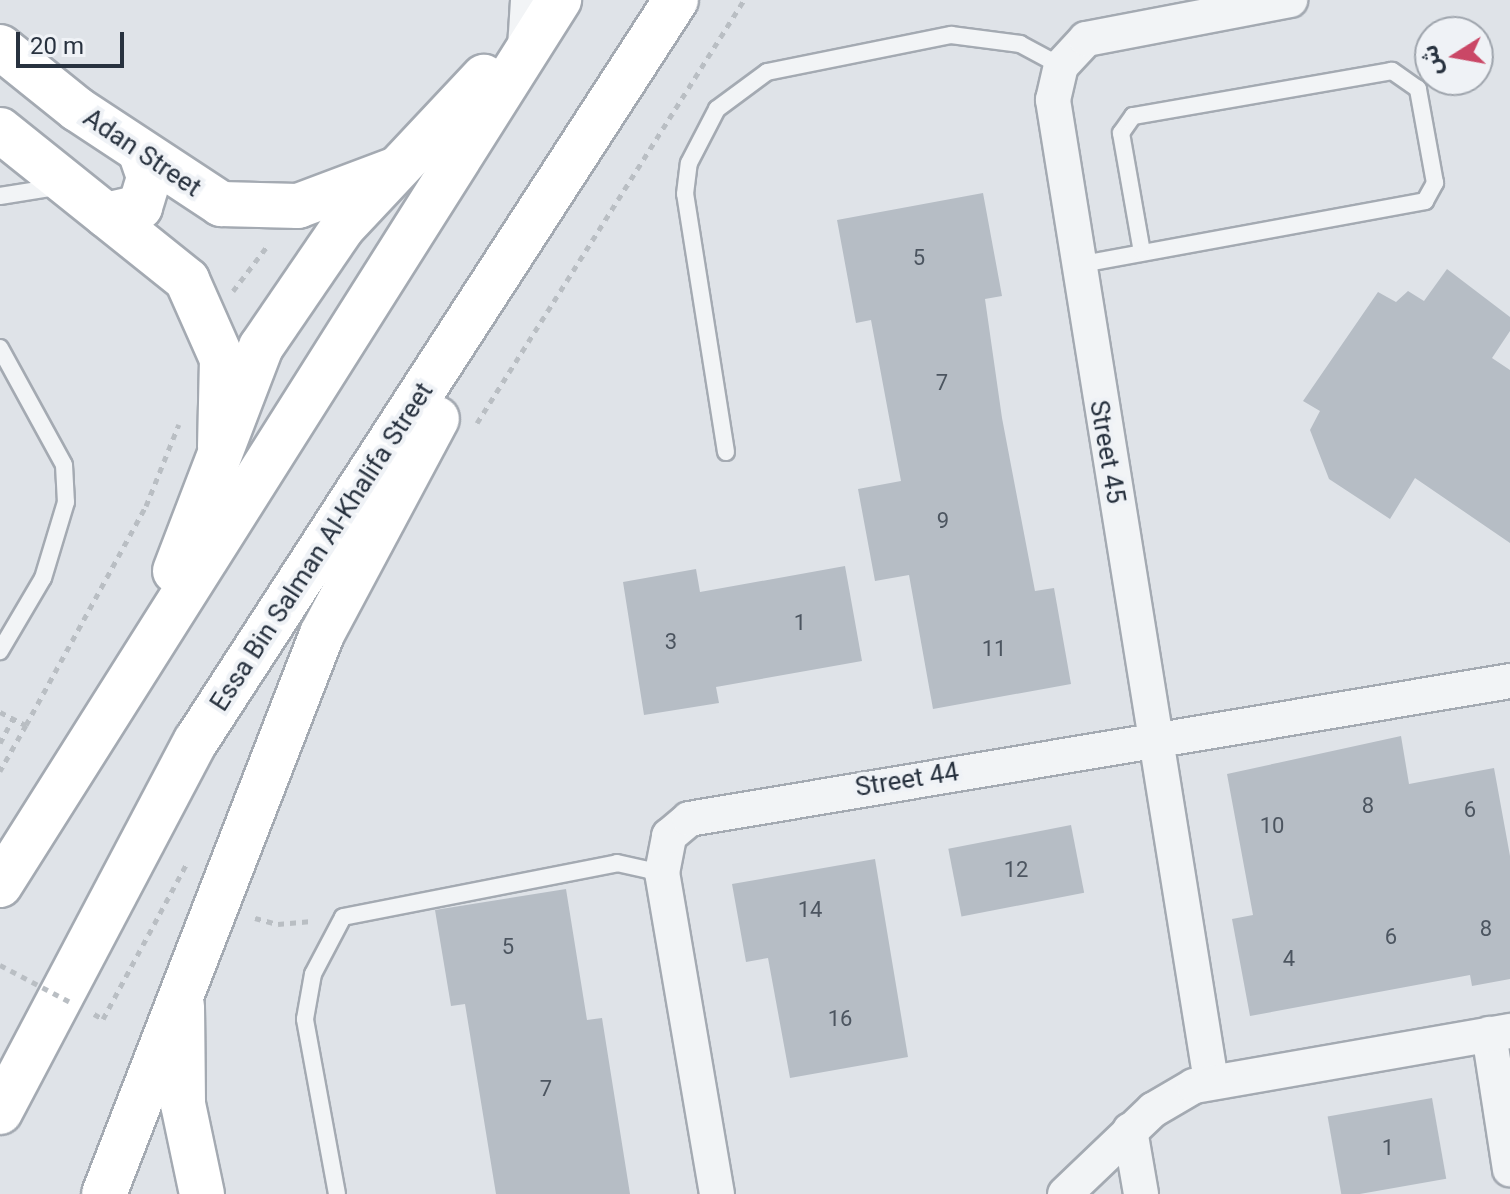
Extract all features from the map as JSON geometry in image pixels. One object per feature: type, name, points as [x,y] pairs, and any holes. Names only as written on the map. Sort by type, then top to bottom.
[{"type":"main road","points":[[0,885],[525,48],[559,0]]},
{"type":"main road","name":"Essa Bin Salman Al-Khalifa Street","points":[[0,1112],[196,741],[676,0]]},
{"type":"main road","name":"Adan Street","points":[[0,47],[141,154],[221,204],[298,206],[394,170]]},
{"type":"main road","points":[[155,634],[220,447],[261,347],[343,227],[498,63],[525,48]]},
{"type":"main road","points":[[104,1194],[182,1006],[329,619],[640,53]]},
{"type":"main road","points":[[0,130],[187,280],[210,321],[222,359],[220,447]]},
{"type":"main road","points":[[106,215],[140,207],[149,177],[141,154]]},
{"type":"main road","points":[[182,1006],[183,1104],[202,1194]]},
{"type":"street","points":[[525,48],[528,0]]},
{"type":"street","points":[[1061,66],[1086,39],[1106,32],[1290,0]]},
{"type":"street","name":"Street 45","points":[[1061,66],[1053,122],[1211,1081]]},
{"type":"street","name":"Street 44","points":[[717,1194],[662,873],[669,836],[706,813],[1510,681]]},
{"type":"street","points":[[1065,1194],[1130,1130],[1172,1096],[1211,1081],[1499,1033],[1510,1169]]},
{"type":"street","points":[[1130,1130],[1141,1194]]},
{"type":"lane","points":[[726,452],[685,194],[689,163],[717,109],[767,72],[951,35],[997,38],[1061,66]]},
{"type":"lane","points":[[1075,266],[1425,201],[1435,183],[1418,89],[1392,71],[1133,116],[1121,133],[1142,252]]},
{"type":"lane","points":[[0,196],[70,186]]},
{"type":"lane","points":[[0,348],[64,465],[66,502],[43,578],[0,651]]},
{"type":"lane","points":[[337,1194],[305,1019],[317,964],[343,917],[617,863],[662,873]]},
{"type":"path","points":[[474,429],[744,0]]},
{"type":"path","points":[[210,321],[298,206]]},
{"type":"path","points":[[0,771],[146,506],[184,411]]},
{"type":"path","points":[[0,712],[26,725]]},
{"type":"path","points":[[0,743],[13,719]]},
{"type":"path","points":[[103,1019],[195,847]]},
{"type":"path","points":[[245,911],[278,924],[343,917]]},
{"type":"path","points":[[0,965],[72,1003]]},
{"type":"building","points":[[983,193],[1002,296],[985,299],[1002,418],[1035,591],[1054,588],[1071,684],[933,709],[909,575],[875,581],[858,489],[901,481],[871,320],[856,323],[837,220]]},
{"type":"building","points":[[1447,269],[1510,317],[1510,331],[1492,358],[1510,370],[1510,543],[1415,478],[1390,519],[1329,479],[1310,430],[1320,411],[1303,401],[1378,292],[1396,302],[1408,291],[1424,301]]},
{"type":"building","points":[[845,566],[862,661],[716,687],[719,703],[644,715],[623,582],[696,569],[700,592]]},
{"type":"building","points":[[1401,736],[1409,784],[1494,768],[1510,856],[1510,979],[1472,986],[1470,975],[1250,1016],[1232,919],[1253,915],[1227,774]]},
{"type":"building","points":[[1071,825],[1084,893],[961,917],[948,849]]},
{"type":"building","points":[[875,859],[908,1057],[790,1078],[768,958],[746,962],[732,884]]},
{"type":"building","points":[[566,889],[587,1020],[602,1018],[630,1194],[496,1194],[465,1004],[451,1006],[435,910]]},
{"type":"building","points":[[1432,1098],[1446,1179],[1360,1194],[1341,1194],[1328,1116]]}]
